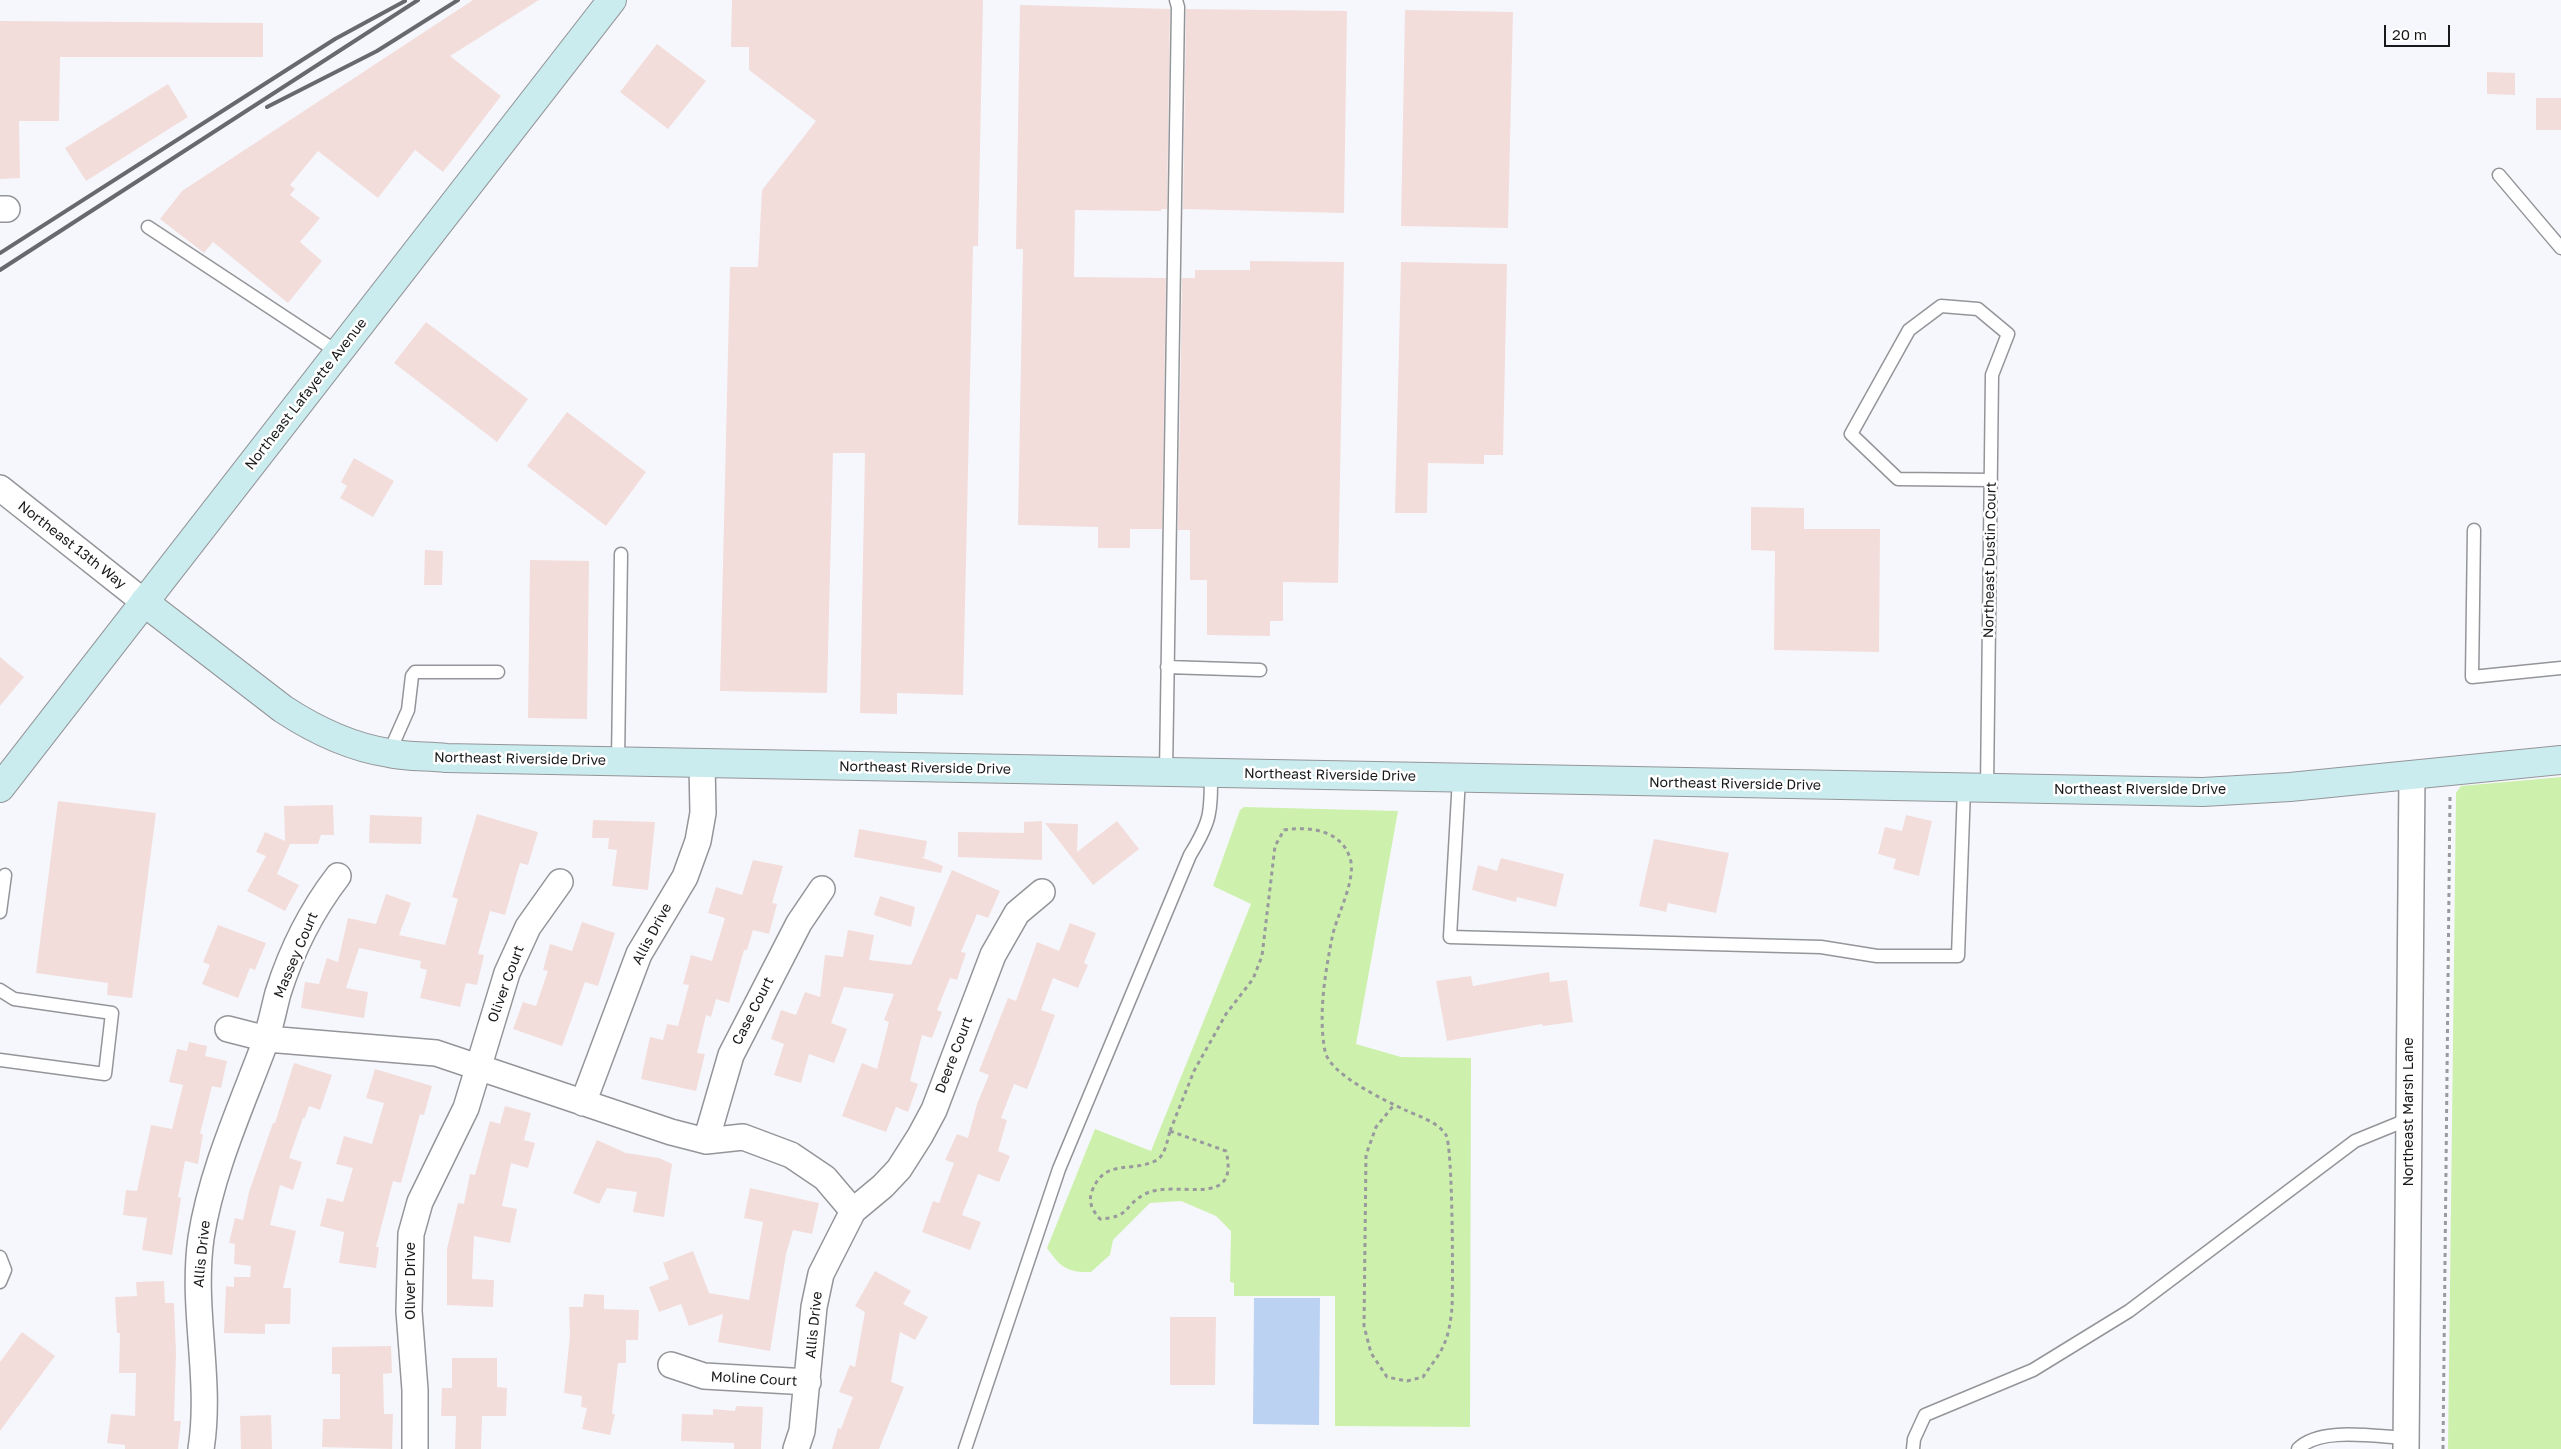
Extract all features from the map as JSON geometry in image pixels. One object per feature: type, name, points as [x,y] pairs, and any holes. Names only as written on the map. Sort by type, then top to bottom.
[{"type":"street","name":"Northeast Lafayette Avenue","points":[[0,788],[339,353],[606,2]]},
{"type":"street","name":"Northeast 13th Way","points":[[0,488],[144,602]]},
{"type":"street","name":"Northeast Riverside Drive","points":[[144,602],[282,709],[306,724],[335,738],[389,754],[446,758],[2203,792],[2290,787],[2561,760]]},
{"type":"street","name":"Allis Drive","points":[[583,1103],[639,954],[685,877],[698,841],[703,812],[702,763]]},
{"type":"street","name":"Northeast Marsh Lane","points":[[2406,1444],[2412,774]]},
{"type":"street","name":"Massey Court","points":[[266,1039],[278,994],[290,960],[318,902],[338,876]]},
{"type":"street","name":"Oliver Court","points":[[479,1066],[511,965],[528,927],[560,882]]},
{"type":"street","name":"Case Court","points":[[706,1141],[731,1055],[799,923],[822,889]]},
{"type":"street","name":"Deere Court","points":[[853,1211],[882,1186],[898,1169],[920,1136],[934,1110],[993,955],[1017,913],[1042,892]]},
{"type":"street","points":[[228,1029],[266,1039],[436,1053],[671,1132],[706,1141],[743,1137],[791,1155],[825,1178],[853,1211]]},
{"type":"street","name":"Allis Drive","points":[[201,1449],[205,1420],[205,1373],[197,1292],[201,1238],[217,1178],[266,1039]]},
{"type":"street","name":"Oliver Drive","points":[[415,1449],[414,1390],[409,1310],[411,1234],[420,1202],[466,1108],[479,1066]]},
{"type":"street","name":"Allis Drive","points":[[796,1449],[802,1430],[814,1307],[821,1274],[853,1211]]},
{"type":"street","name":"Moline Court","points":[[671,1365],[704,1376],[808,1382]]},
{"type":"lane","points":[[1166,772],[1178,26],[1176,0]]},
{"type":"lane","points":[[2499,175],[2561,248]]},
{"type":"lane","points":[[148,227],[339,353]]},
{"type":"lane","name":"Northeast Dustin Court","points":[[1459,778],[1450,937],[1821,947],[1877,956],[1958,956],[1975,788],[1991,480],[1992,375],[2008,334],[1978,309],[1941,306],[1909,330],[1851,434],[1898,479],[1991,480]]},
{"type":"lane","points":[[2474,530],[2472,677],[2561,668]]},
{"type":"lane","points":[[618,761],[620,554]]},
{"type":"lane","points":[[1168,667],[1260,670]]},
{"type":"lane","points":[[389,754],[408,710],[412,676],[415,672],[498,672]]},
{"type":"lane","points":[[965,1449],[1059,1169],[1190,855],[1204,832],[1210,813],[1211,773]]},
{"type":"lane","points":[[0,912],[5,875]]},
{"type":"lane","points":[[0,990],[14,999],[112,1013],[105,1074],[0,1060]]},
{"type":"lane","points":[[1913,1449],[1914,1439],[1925,1414],[2033,1370],[2130,1311],[2355,1141],[2409,1119]]},
{"type":"lane","points":[[0,1257],[5,1270],[0,1282]]},
{"type":"lane","points":[[2298,1449],[2304,1443],[2335,1435],[2406,1444]]},
{"type":"path","points":[[2443,1449],[2450,790]]},
{"type":"path","points":[[1170,1131],[1226,1151],[1230,1165],[1223,1181],[1215,1188],[1205,1191],[1178,1188],[1146,1193],[1118,1218],[1100,1219],[1093,1211],[1089,1198],[1097,1178],[1114,1168],[1156,1161],[1164,1152],[1170,1131],[1194,1071],[1226,1014],[1253,979],[1259,964],[1275,846],[1284,830],[1301,827],[1322,830],[1343,844],[1351,860],[1349,885],[1332,937],[1322,1002],[1325,1053],[1336,1070],[1394,1105],[1434,1123],[1447,1136],[1450,1169],[1452,1308],[1445,1342],[1423,1376],[1407,1381],[1387,1376],[1371,1353],[1364,1326],[1366,1155],[1376,1127],[1394,1105]]},
{"type":"green space","points":[[2561,777],[2561,1449],[2448,1449],[2456,793],[2461,786]]},
{"type":"green space","points":[[1244,807],[1398,811],[1356,1044],[1401,1057],[1471,1058],[1470,1427],[1335,1426],[1335,1296],[1234,1296],[1234,1283],[1230,1282],[1231,1231],[1216,1216],[1181,1201],[1150,1203],[1113,1240],[1110,1255],[1091,1272],[1065,1268],[1047,1248],[1095,1129],[1151,1151],[1251,904],[1213,886],[1240,810]]},
{"type":"water","points":[[1254,1298],[1320,1298],[1319,1425],[1253,1424]]},
{"type":"building","points":[[473,0],[539,0],[450,56],[501,96],[443,172],[415,150],[378,198],[318,151],[290,185],[295,189],[290,195],[320,218],[300,242],[322,261],[288,303],[213,242],[204,253],[160,219],[182,191]]},
{"type":"building","points":[[732,0],[983,0],[978,246],[973,246],[963,695],[897,693],[897,714],[860,713],[865,453],[833,453],[827,693],[720,691],[730,267],[758,267],[762,190],[816,121],[749,70],[749,47],[731,47]]},
{"type":"building","points":[[1020,5],[1170,9],[1167,209],[1161,209],[1161,211],[1075,210],[1074,277],[1166,278],[1162,529],[1130,529],[1130,548],[1098,548],[1098,527],[1018,525],[1023,249],[1016,249]]},
{"type":"building","points":[[1186,9],[1347,11],[1344,213],[1183,209]]},
{"type":"building","points":[[1405,10],[1513,12],[1508,228],[1401,226]]},
{"type":"building","points":[[0,21],[263,23],[263,57],[60,57],[59,121],[19,121],[20,178],[0,179]]},
{"type":"building","points":[[657,44],[706,81],[668,129],[620,92]]},
{"type":"building","points":[[2487,72],[2515,73],[2515,95],[2487,94]]},
{"type":"building","points":[[168,84],[188,117],[86,181],[65,148]]},
{"type":"building","points":[[2536,98],[2561,98],[2561,130],[2536,130]]},
{"type":"building","points":[[1250,261],[1344,262],[1338,583],[1283,582],[1283,621],[1270,621],[1270,636],[1207,635],[1207,580],[1190,580],[1190,530],[1178,530],[1182,278],[1195,278],[1195,270],[1250,270]]},
{"type":"building","points":[[1401,262],[1507,264],[1503,455],[1484,455],[1484,464],[1428,463],[1427,513],[1395,513]]},
{"type":"building","points":[[426,322],[528,399],[497,442],[394,363]]},
{"type":"building","points":[[567,412],[646,472],[606,526],[527,466]]},
{"type":"building","points":[[354,458],[394,481],[373,517],[340,498],[347,486],[341,482]]},
{"type":"building","points":[[1751,507],[1804,508],[1804,529],[1880,529],[1879,652],[1774,650],[1775,551],[1751,550]]},
{"type":"building","points":[[425,550],[443,551],[442,585],[424,585]]},
{"type":"building","points":[[530,560],[589,561],[587,719],[528,718]]},
{"type":"building","points":[[0,657],[24,677],[0,706]]},
{"type":"building","points":[[58,801],[156,813],[132,998],[107,995],[108,983],[36,973]]},
{"type":"building","points":[[333,805],[334,835],[321,835],[318,844],[290,844],[277,874],[299,885],[285,911],[247,891],[266,856],[256,852],[265,832],[285,841],[284,806]]},
{"type":"building","points":[[477,814],[538,832],[528,865],[520,863],[505,915],[490,911],[478,954],[484,955],[477,985],[466,983],[460,1007],[420,998],[427,970],[420,968],[421,961],[359,948],[346,988],[368,992],[364,1018],[301,1008],[305,982],[319,984],[327,958],[338,962],[348,918],[376,924],[386,894],[411,903],[399,935],[445,945],[458,899],[452,897]]},
{"type":"building","points":[[370,815],[422,817],[421,844],[369,843]]},
{"type":"building","points":[[1906,815],[1932,821],[1919,876],[1893,869],[1896,859],[1878,854],[1885,827],[1902,831]]},
{"type":"building","points":[[593,820],[655,822],[648,890],[612,886],[617,850],[608,849],[609,838],[592,838]]},
{"type":"building","points":[[1042,821],[1042,860],[958,857],[958,832],[1024,833],[1024,822]]},
{"type":"building","points":[[1117,821],[1139,849],[1093,885],[1045,823],[1078,824],[1077,852]]},
{"type":"building","points":[[859,829],[927,841],[924,857],[921,857],[943,866],[941,873],[854,857]]},
{"type":"building","points":[[1654,839],[1729,853],[1716,913],[1668,903],[1666,912],[1639,906]]},
{"type":"building","points":[[1501,858],[1564,874],[1556,907],[1517,897],[1516,902],[1472,890],[1478,865],[1497,871]]},
{"type":"building","points":[[753,860],[783,866],[772,903],[777,904],[769,934],[753,930],[747,950],[744,950],[729,1003],[716,999],[711,1017],[706,1015],[697,1053],[705,1054],[696,1091],[641,1079],[650,1037],[663,1040],[667,1024],[678,1026],[689,985],[683,984],[691,955],[712,961],[725,918],[708,913],[716,887],[742,895]]},
{"type":"building","points":[[952,870],[1000,891],[988,918],[977,914],[961,952],[966,953],[957,980],[950,978],[937,1010],[942,1012],[932,1038],[922,1035],[910,1081],[918,1084],[908,1112],[896,1107],[886,1132],[842,1116],[862,1063],[877,1069],[889,1022],[884,1020],[894,994],[844,987],[831,1023],[847,1029],[834,1063],[809,1054],[801,1083],[774,1075],[784,1044],[771,1039],[781,1010],[796,1015],[805,992],[820,997],[825,955],[843,957],[848,930],[874,935],[869,960],[911,965]]},
{"type":"building","points":[[880,896],[915,907],[911,927],[874,915]]},
{"type":"building","points":[[582,922],[615,933],[598,986],[585,982],[562,1046],[513,1029],[523,1002],[536,1006],[548,971],[543,970],[550,944],[572,951]]},
{"type":"building","points":[[1070,923],[1096,933],[1084,963],[1088,965],[1078,988],[1053,978],[1041,1010],[1055,1015],[1035,1069],[1027,1089],[1014,1084],[1001,1118],[1007,1120],[998,1151],[1010,1156],[999,1182],[978,1174],[962,1215],[981,1222],[970,1250],[922,1232],[933,1201],[939,1203],[954,1163],[945,1160],[957,1134],[968,1138],[977,1104],[989,1075],[979,1071],[1008,998],[1016,1001],[1037,942],[1059,951]]},
{"type":"building","points":[[218,925],[266,943],[255,970],[250,968],[238,998],[202,984],[210,965],[203,962]]},
{"type":"building","points":[[1549,972],[1550,982],[1567,980],[1573,1022],[1543,1026],[1542,1024],[1447,1041],[1436,981],[1471,976],[1473,986]]},
{"type":"building","points":[[189,1042],[207,1046],[205,1056],[227,1061],[221,1088],[212,1086],[200,1134],[203,1134],[198,1164],[185,1161],[178,1197],[181,1198],[172,1255],[142,1250],[147,1218],[123,1215],[126,1190],[137,1191],[151,1125],[172,1129],[183,1085],[169,1082],[177,1049],[187,1051]]},
{"type":"building","points":[[294,1063],[332,1075],[320,1110],[309,1106],[305,1118],[303,1118],[289,1158],[302,1162],[293,1190],[280,1185],[270,1225],[296,1231],[283,1288],[291,1288],[290,1324],[265,1324],[265,1334],[224,1333],[226,1286],[234,1287],[234,1277],[250,1277],[251,1266],[234,1264],[235,1244],[229,1243],[235,1218],[243,1220],[249,1192],[273,1123],[275,1123]]},
{"type":"building","points":[[375,1069],[432,1086],[424,1115],[420,1114],[401,1183],[393,1181],[376,1247],[379,1247],[376,1268],[339,1263],[344,1232],[320,1226],[327,1198],[343,1202],[353,1168],[336,1164],[344,1136],[372,1144],[384,1103],[366,1098]]},
{"type":"building","points":[[505,1106],[531,1113],[524,1140],[535,1143],[528,1168],[511,1163],[502,1206],[517,1209],[510,1243],[474,1236],[472,1279],[494,1280],[493,1307],[447,1305],[447,1249],[458,1203],[464,1204],[470,1174],[475,1175],[490,1121],[500,1124]]},
{"type":"building","points":[[597,1140],[626,1153],[659,1158],[672,1164],[664,1217],[633,1212],[637,1192],[607,1188],[599,1204],[573,1193]]},
{"type":"building","points":[[750,1188],[819,1203],[812,1234],[793,1230],[786,1254],[770,1351],[718,1342],[723,1314],[689,1326],[681,1304],[659,1312],[649,1287],[669,1279],[663,1263],[693,1251],[709,1293],[749,1300],[763,1222],[744,1218]]},
{"type":"building","points":[[875,1271],[911,1291],[903,1304],[928,1317],[915,1340],[900,1332],[891,1382],[904,1387],[879,1449],[832,1449],[838,1428],[841,1429],[853,1397],[839,1392],[850,1365],[855,1367],[865,1312],[855,1306]]},
{"type":"building","points":[[164,1281],[165,1303],[174,1303],[176,1353],[174,1421],[181,1421],[178,1449],[125,1449],[125,1445],[107,1443],[111,1414],[135,1416],[136,1373],[119,1373],[120,1333],[117,1333],[115,1297],[137,1296],[136,1282]]},
{"type":"building","points":[[584,1294],[604,1295],[604,1309],[639,1310],[638,1340],[626,1340],[626,1363],[618,1363],[612,1414],[615,1414],[610,1435],[582,1429],[587,1408],[581,1407],[582,1396],[564,1393],[570,1335],[569,1307],[583,1307]]},
{"type":"building","points":[[1170,1317],[1216,1317],[1215,1385],[1170,1385]]},
{"type":"building","points":[[22,1332],[55,1356],[0,1431],[0,1362]]},
{"type":"building","points":[[391,1346],[392,1373],[383,1374],[384,1414],[393,1414],[392,1449],[322,1447],[323,1419],[340,1419],[340,1374],[332,1374],[332,1347]]},
{"type":"building","points":[[452,1358],[497,1358],[497,1387],[507,1388],[506,1416],[482,1416],[481,1449],[455,1449],[456,1416],[441,1416],[442,1388],[452,1388]]},
{"type":"building","points":[[736,1406],[763,1407],[761,1449],[734,1449],[734,1443],[681,1441],[682,1414],[713,1415],[713,1409],[735,1411]]},
{"type":"building","points":[[271,1415],[272,1449],[241,1449],[240,1416]]},
{"type":"railway","points":[[0,270],[418,0]]},
{"type":"railway","points":[[267,107],[377,51],[458,0]]},
{"type":"railway","points":[[0,253],[335,39],[405,1]]}]
